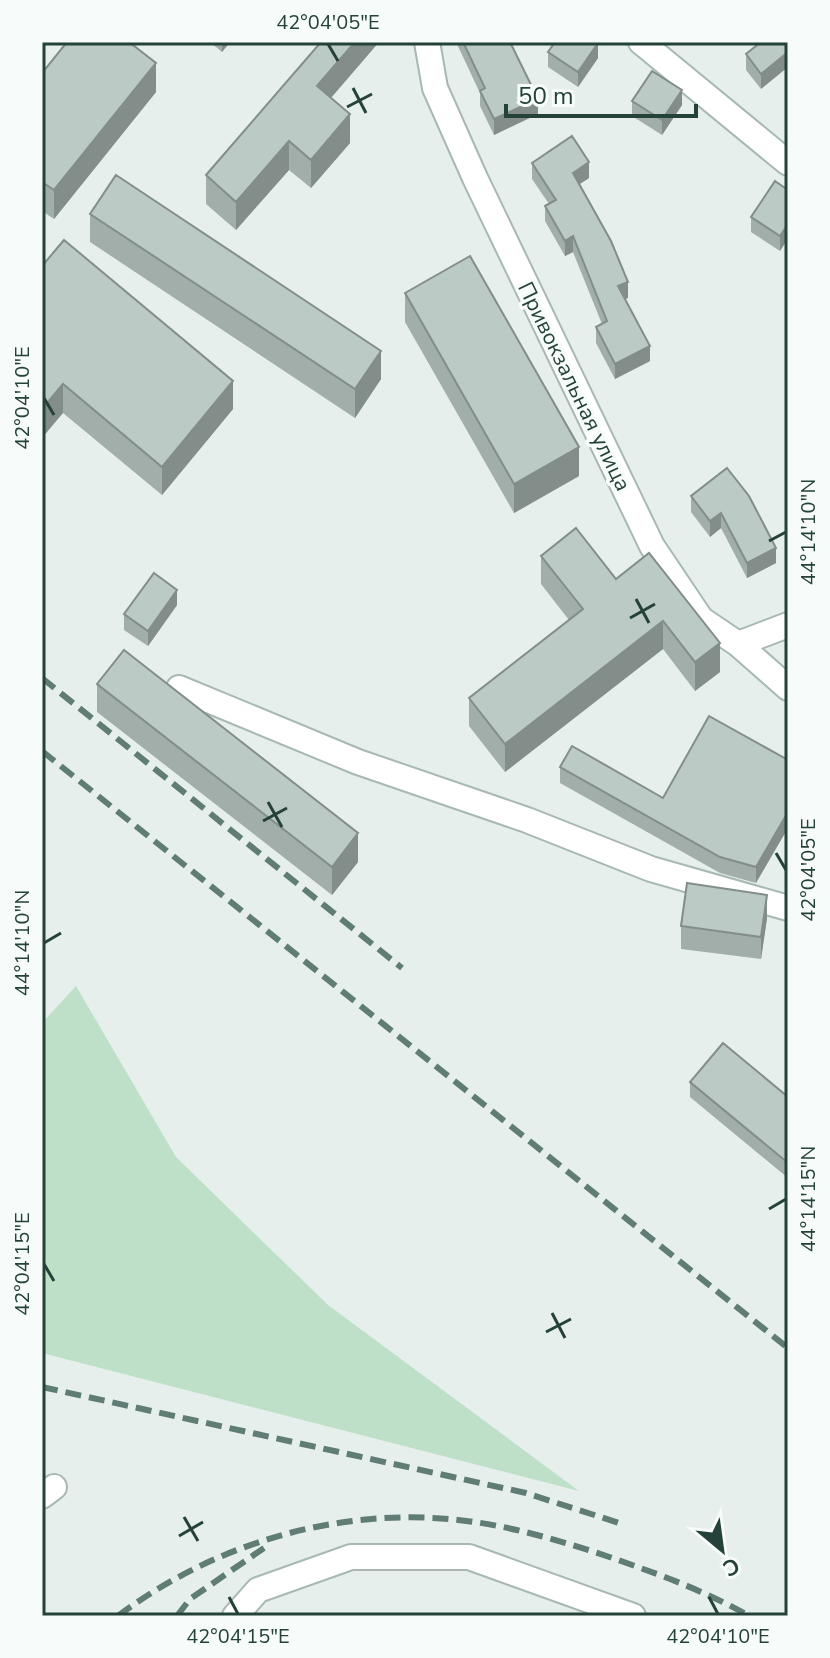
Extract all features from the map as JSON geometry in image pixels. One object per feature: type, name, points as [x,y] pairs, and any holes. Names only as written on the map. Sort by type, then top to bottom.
[{"type":"street","name":"Привокзальная улица","points":[[427,42],[435,88],[475,178],[652,546],[701,619],[738,644],[788,688]]},
{"type":"street","points":[[641,42],[788,163]]},
{"type":"street","points":[[738,644],[788,625]]},
{"type":"street","points":[[179,688],[358,762],[527,820],[651,869],[788,908]]},
{"type":"street","points":[[235,1616],[258,1590],[351,1557],[469,1557],[633,1616]]},
{"type":"green space","points":[[76,986],[176,1157],[328,1305],[579,1491],[42,1353],[42,1023]]},
{"type":"building","points":[[67,42],[129,42],[156,63],[54,190],[42,182],[42,73]]},
{"type":"building","points":[[321,42],[355,42],[317,86],[350,114],[311,160],[289,141],[236,202],[206,175]]},
{"type":"building","points":[[463,42],[510,42],[538,99],[494,119],[480,91],[485,88]]},
{"type":"building","points":[[555,42],[598,43],[578,72],[548,52]]},
{"type":"building","points":[[761,42],[788,42],[788,52],[761,74],[746,54]]},
{"type":"building","points":[[652,71],[682,90],[662,120],[632,101]]},
{"type":"building","points":[[572,136],[589,162],[573,173],[611,241],[628,282],[618,286],[650,346],[615,364],[596,327],[607,321],[573,236],[565,241],[545,206],[556,200],[532,163]]},
{"type":"building","points":[[116,175],[381,351],[355,389],[90,214]]},
{"type":"building","points":[[775,181],[788,190],[788,224],[780,236],[751,217]]},
{"type":"building","points":[[64,240],[233,381],[162,467],[63,384],[42,409],[42,266]]},
{"type":"building","points":[[470,256],[579,447],[514,484],[405,293]]},
{"type":"building","points":[[727,468],[749,496],[776,548],[747,563],[721,513],[710,521],[691,496]]},
{"type":"building","points":[[576,528],[616,579],[649,553],[720,643],[695,662],[663,621],[505,744],[469,698],[583,609],[541,556]]},
{"type":"building","points":[[154,573],[177,590],[148,631],[124,614]]},
{"type":"building","points":[[124,650],[358,833],[332,867],[97,684]]},
{"type":"building","points":[[709,716],[788,760],[788,812],[756,867],[720,857],[560,767],[572,746],[663,798]]},
{"type":"building","points":[[687,883],[767,895],[761,937],[681,926]]},
{"type":"building","points":[[723,1043],[788,1097],[788,1163],[690,1082]]},
{"type":"railway","points":[[42,678],[402,968]]},
{"type":"railway","points":[[42,751],[788,1348]]},
{"type":"railway","points":[[42,1387],[526,1493],[619,1523]]},
{"type":"railway","points":[[118,1616],[154,1591],[233,1551],[318,1527],[405,1517],[471,1521],[558,1541],[670,1579],[749,1616]]},
{"type":"railway","points":[[177,1616],[190,1599],[264,1548]]}]
